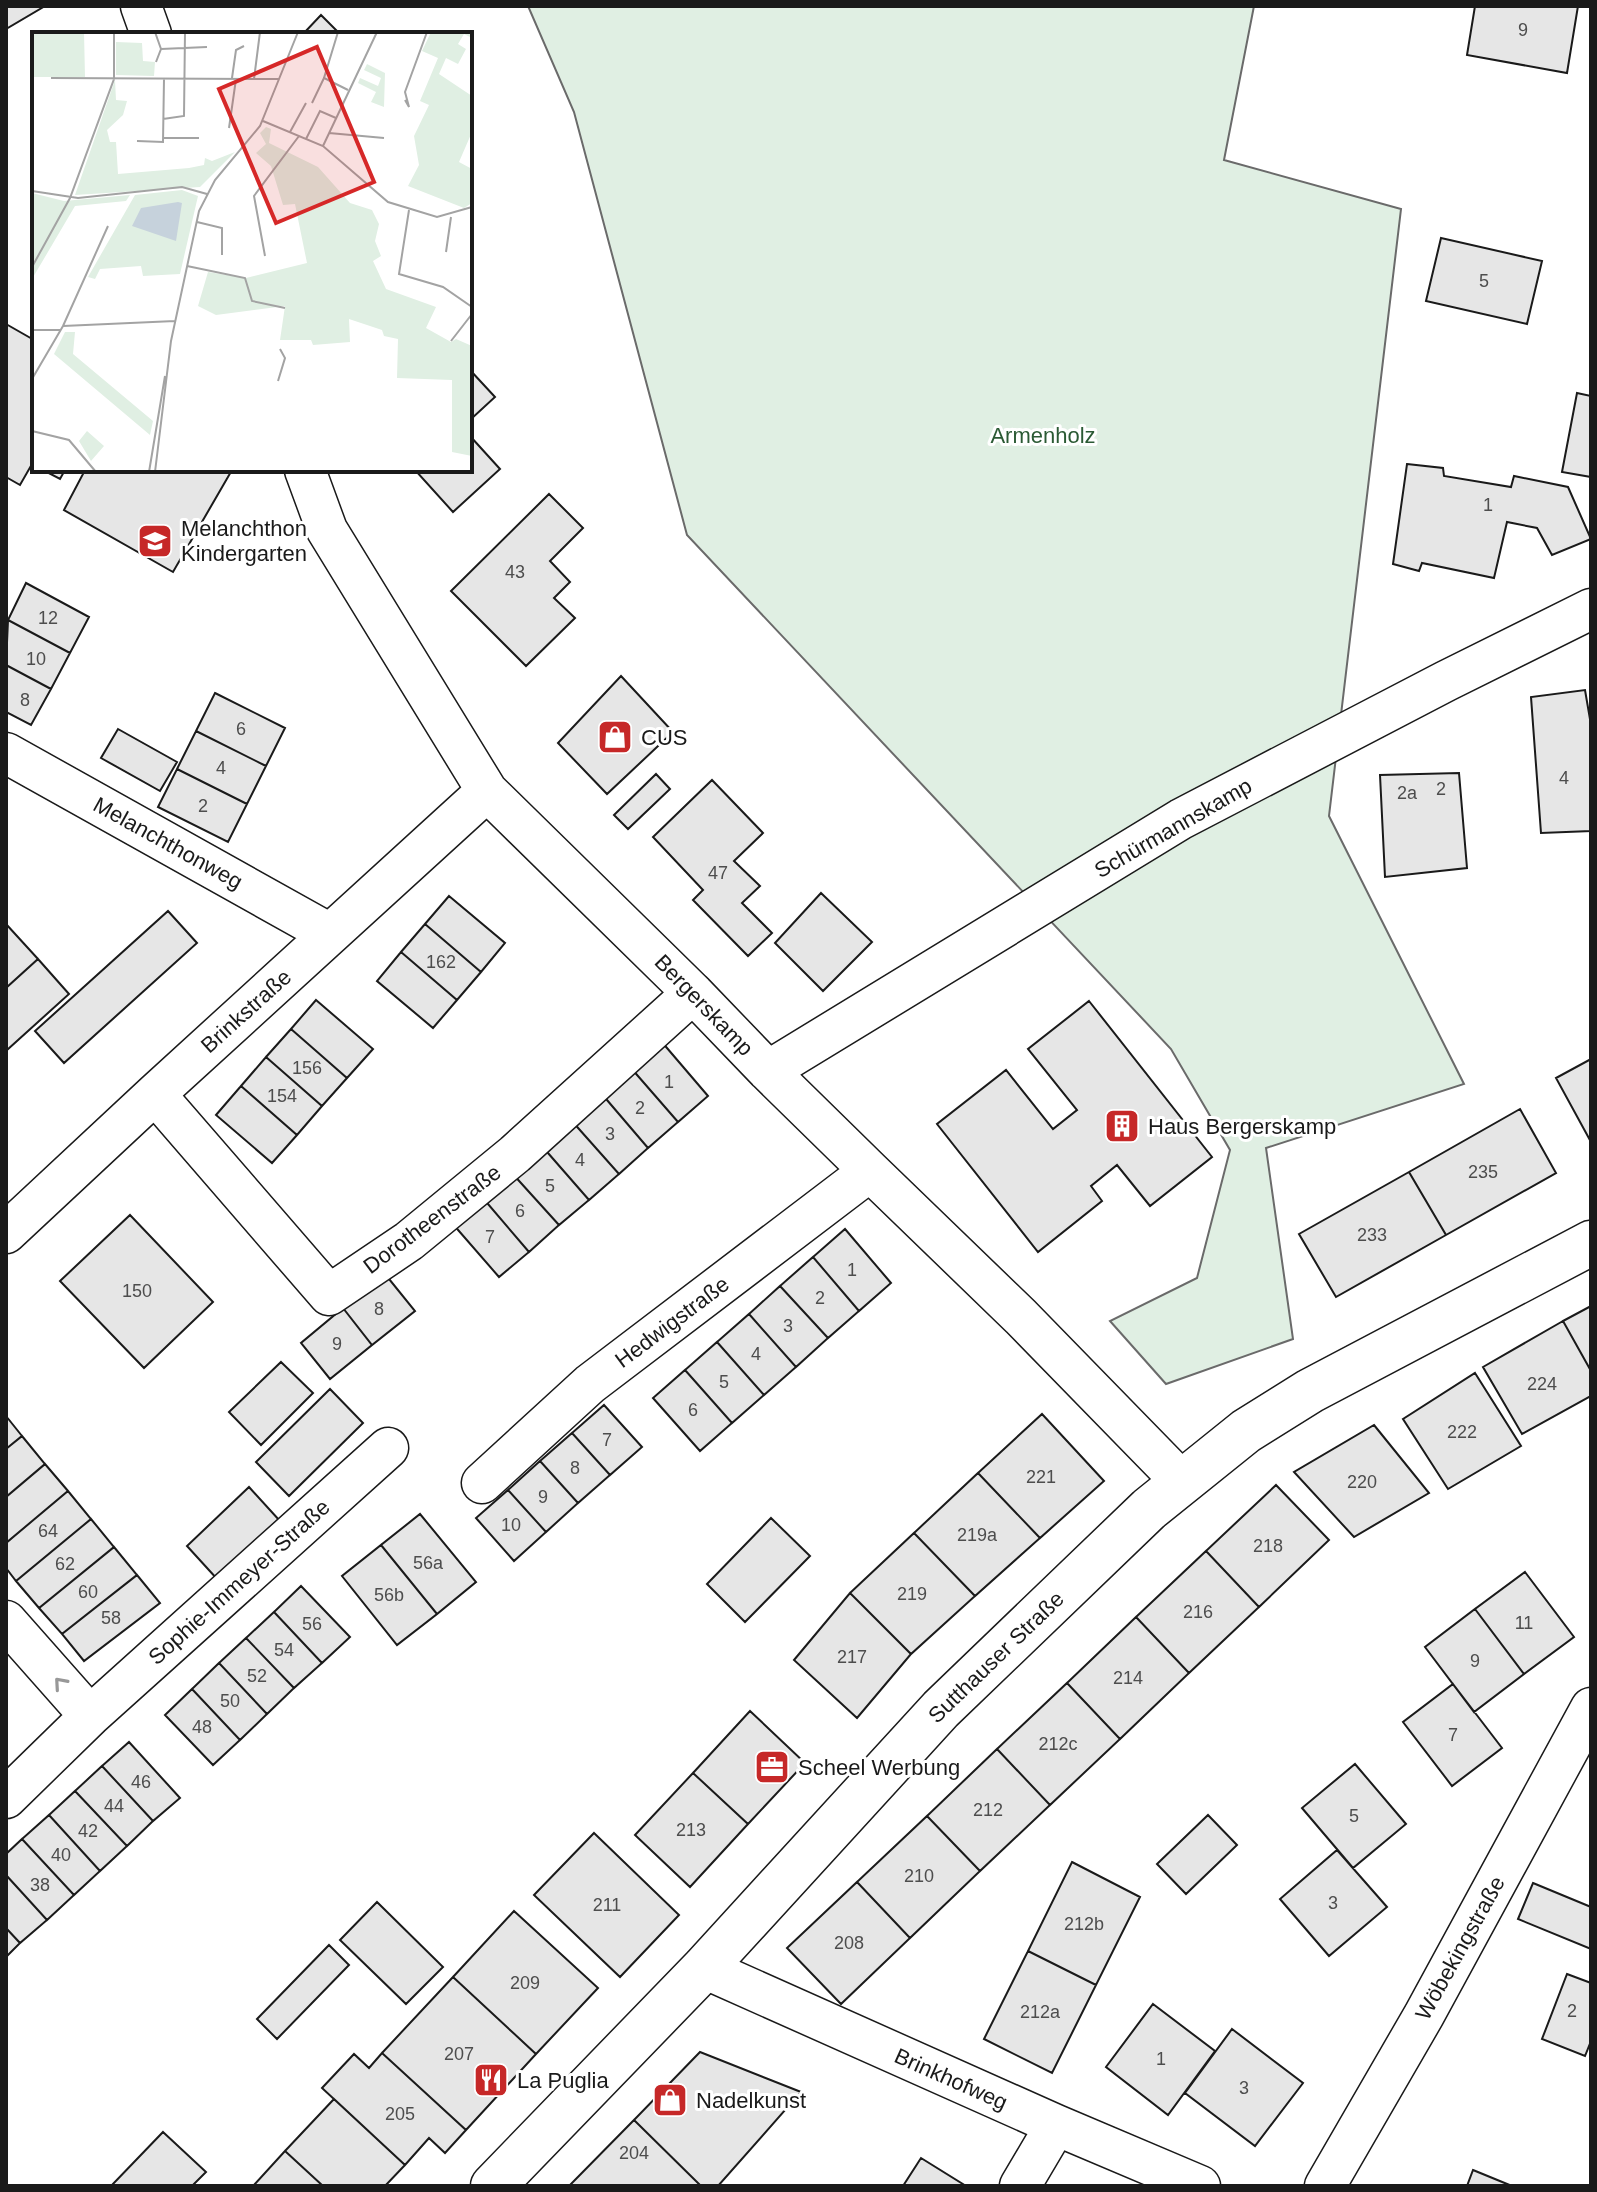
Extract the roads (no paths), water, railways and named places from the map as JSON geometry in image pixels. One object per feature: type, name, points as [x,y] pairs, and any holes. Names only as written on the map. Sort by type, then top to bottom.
[{"type":"street","points":[[141,6],[150,32]]},
{"type":"street","name":"Bergerskamp","points":[[306,472],[327,530],[487,791],[1021,1317],[1182,1482]]},
{"type":"street","name":"Schürmannskamp","points":[[768,1071],[1181,819],[1591,609]]},
{"type":"street","name":"Melanchthonweg","points":[[6,753],[330,934]]},
{"type":"street","name":"Brinkstraße","points":[[6,1233],[487,791]]},
{"type":"street","name":"Dorotheenstraße","points":[[155,1094],[329,1295],[409,1241],[515,1154],[693,993]]},
{"type":"street","name":"Hedwigstraße","points":[[482,1483],[590,1384],[870,1171]]},
{"type":"street","name":"Sutthauser Straße","points":[[493,2186],[704,1968],[941,1709],[1140,1518],[1246,1431],[1310,1391],[1591,1243]]},
{"type":"street","name":"Sophie-Immeyer-Straße","points":[[6,1798],[90,1716],[388,1448]]},
{"type":"street","points":[[6,1621],[90,1716]]},
{"type":"street","name":"Wöbekingstraße","points":[[1325,2186],[1424,2015],[1591,1708]]},
{"type":"street","name":"Brinkhofweg","points":[[704,1968],[1200,2186]]},
{"type":"street","points":[[1020,2186],[1056,2125]]},
{"type":"place","name":"Melanchthon Kindergarten","points":[[155,541]]},
{"type":"place","name":"CUS","points":[[615,737]]},
{"type":"place","name":"Haus Bergerskamp","points":[[1122,1126]]},
{"type":"place","name":"Scheel Werbung","points":[[772,1767]]},
{"type":"place","name":"La Puglia","points":[[491,2080]]},
{"type":"place","name":"Nadelkunst","points":[[670,2100]]},
{"type":"park label","name":"Armenholz","points":[[1043,435]]}]
